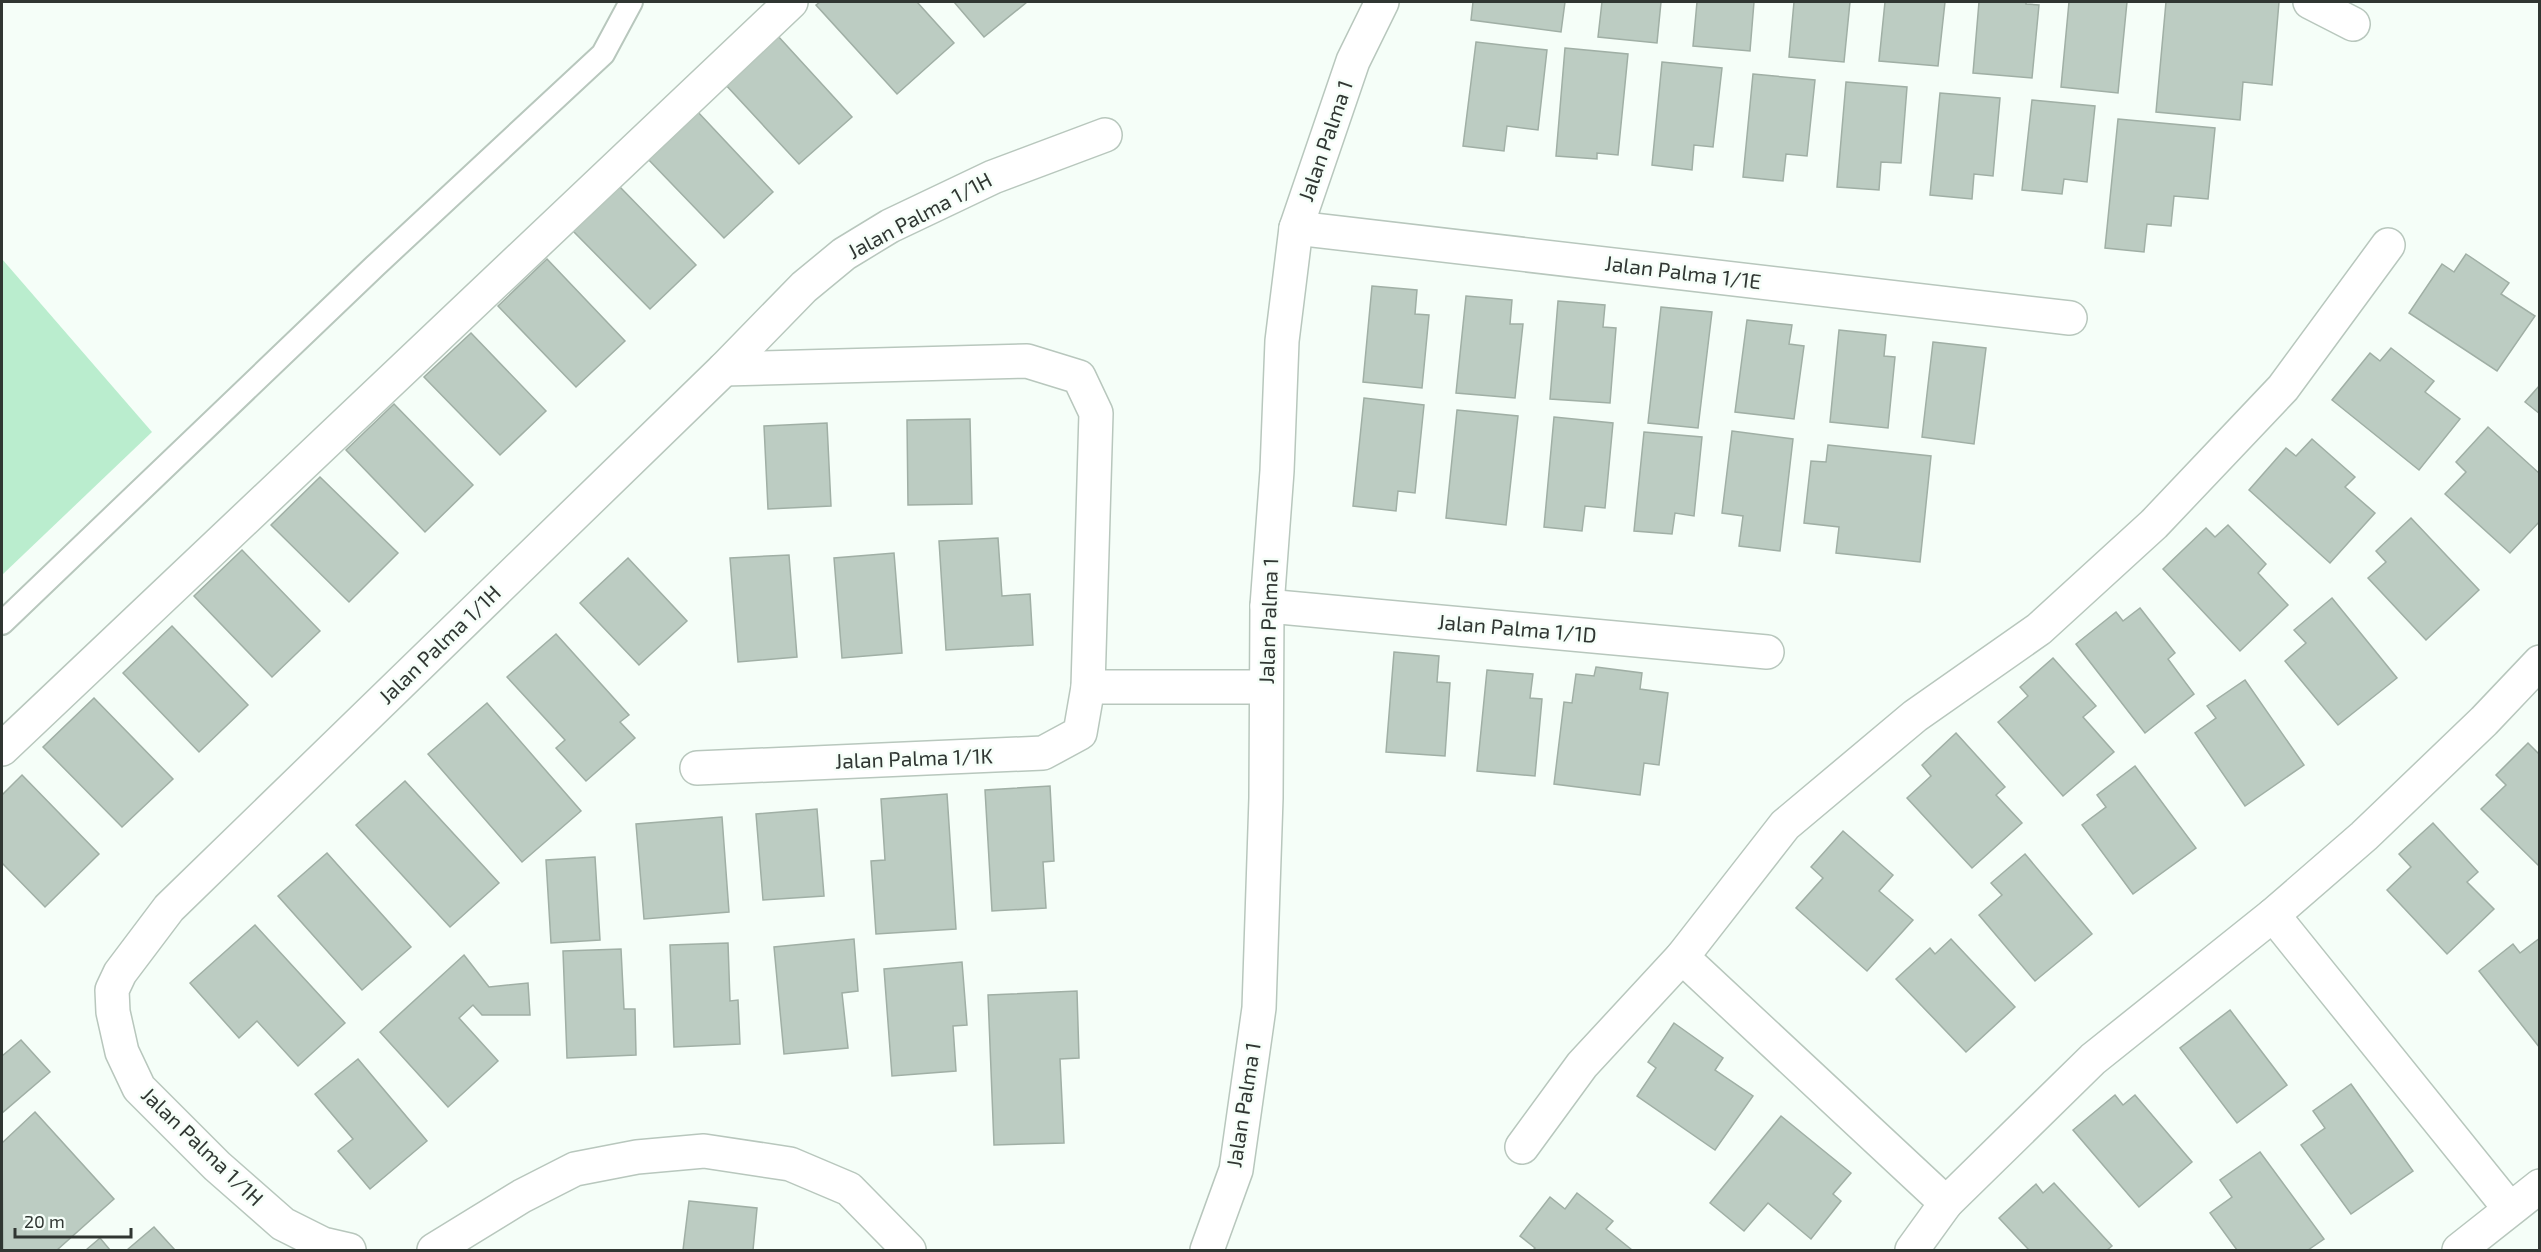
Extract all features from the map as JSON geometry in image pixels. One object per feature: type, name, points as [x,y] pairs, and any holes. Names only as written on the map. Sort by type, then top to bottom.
[{"type":"street","points":[[2,749],[791,2]]},
{"type":"street","name":"Jalan Palma 1","points":[[1207,1251],[1236,1170],[1259,1008],[1266,798],[1267,606],[1277,471],[1282,341],[1296,228],[1353,62],[1382,2]]},
{"type":"street","points":[[2310,2],[2353,24]]},
{"type":"street","name":"Jalan Palma 1/1H","points":[[349,1251],[323,1244],[283,1224],[217,1166],[140,1088],[122,1052],[112,1012],[112,990],[120,973],[169,908],[724,369],[804,287],[844,254],[891,226],[993,177],[1105,135]]},
{"type":"street","name":"Jalan Palma 1/1E","points":[[1296,228],[2070,318]]},
{"type":"street","points":[[1522,1147],[1582,1065],[1682,957],[1785,825],[1915,716],[2039,629],[2154,524],[2283,388],[2388,245]]},
{"type":"street","points":[[724,369],[1027,361],[1079,377],[1096,413],[1088,687],[1266,687]]},
{"type":"street","name":"Jalan Palma 1/1D","points":[[1267,606],[1767,652]]},
{"type":"street","points":[[1911,1251],[1946,1203],[2093,1059],[2273,915],[2373,828],[2484,721],[2540,662]]},
{"type":"street","name":"Jalan Palma 1/1K","points":[[697,768],[1043,753],[1080,733],[1088,687]]},
{"type":"street","points":[[2273,915],[2510,1209]]},
{"type":"street","points":[[1682,957],[1946,1203]]},
{"type":"street","points":[[434,1251],[522,1196],[575,1169],[637,1157],[704,1151],[790,1164],[849,1189],[909,1251]]},
{"type":"street","points":[[2459,1251],[2540,1186]]},
{"type":"lane","points":[[2,623],[375,266],[603,54],[631,2]]},
{"type":"green space","points":[[2,259],[152,432],[2,575]]},
{"type":"building","points":[[820,2],[917,2],[954,43],[897,94],[816,5]]},
{"type":"building","points":[[954,2],[1027,2],[984,37]]},
{"type":"building","points":[[1473,2],[1565,2],[1561,32],[1471,20]]},
{"type":"building","points":[[1602,2],[1661,2],[1657,43],[1598,37]]},
{"type":"building","points":[[1697,2],[1754,2],[1750,51],[1693,46]]},
{"type":"building","points":[[1794,2],[1850,2],[1844,62],[1789,57]]},
{"type":"building","points":[[1885,2],[1945,2],[1938,66],[1879,61]]},
{"type":"building","points":[[1979,2],[2026,2],[2026,4],[2039,5],[2032,78],[1973,73]]},
{"type":"building","points":[[2069,2],[2127,2],[2118,93],[2061,87]]},
{"type":"building","points":[[2166,2],[2279,2],[2272,85],[2243,82],[2240,120],[2156,112]]},
{"type":"building","points":[[777,35],[852,117],[799,164],[724,83]]},
{"type":"building","points":[[1476,42],[1547,50],[1538,130],[1507,126],[1504,151],[1463,146]]},
{"type":"building","points":[[1565,48],[1628,54],[1618,155],[1597,153],[1597,159],[1556,156]]},
{"type":"building","points":[[1662,62],[1722,68],[1713,147],[1694,145],[1692,170],[1652,165]]},
{"type":"building","points":[[1753,74],[1815,80],[1807,156],[1786,154],[1783,181],[1743,177]]},
{"type":"building","points":[[1846,82],[1907,87],[1901,163],[1881,162],[1879,190],[1837,187]]},
{"type":"building","points":[[1940,93],[2000,98],[1993,176],[1974,174],[1972,199],[1930,195]]},
{"type":"building","points":[[2032,100],[2095,106],[2087,182],[2064,179],[2062,194],[2022,190]]},
{"type":"building","points":[[696,110],[773,192],[724,238],[646,157]]},
{"type":"building","points":[[2118,119],[2215,128],[2208,199],[2174,196],[2171,226],[2147,224],[2144,252],[2105,248]]},
{"type":"building","points":[[619,186],[696,265],[650,309],[573,231]]},
{"type":"building","points":[[2466,254],[2509,283],[2501,294],[2535,316],[2497,371],[2409,313],[2442,264],[2454,272]]},
{"type":"building","points":[[547,259],[625,341],[576,387],[498,306]]},
{"type":"building","points":[[1372,286],[1417,290],[1415,314],[1429,315],[1422,388],[1363,382]]},
{"type":"building","points":[[1466,296],[1512,300],[1510,324],[1523,324],[1515,398],[1456,393]]},
{"type":"building","points":[[1558,301],[1605,305],[1603,327],[1616,328],[1610,403],[1550,399]]},
{"type":"building","points":[[1661,307],[1712,312],[1698,428],[1648,423]]},
{"type":"building","points":[[1747,320],[1792,325],[1789,344],[1804,346],[1794,419],[1735,412]]},
{"type":"building","points":[[1839,330],[1886,335],[1884,356],[1895,357],[1888,428],[1830,422]]},
{"type":"building","points":[[471,333],[546,411],[500,455],[424,377]]},
{"type":"building","points":[[1933,342],[1986,348],[1974,444],[1922,437]]},
{"type":"building","points":[[2391,348],[2434,381],[2425,392],[2460,419],[2419,470],[2332,400],[2370,353],[2380,361]]},
{"type":"building","points":[[2540,385],[2540,414],[2525,402]]},
{"type":"building","points":[[1364,398],[1424,405],[1415,493],[1398,491],[1396,511],[1353,506]]},
{"type":"building","points":[[394,404],[473,485],[425,532],[346,450]]},
{"type":"building","points":[[1457,410],[1518,416],[1506,525],[1446,518]]},
{"type":"building","points":[[1554,417],[1613,423],[1605,508],[1585,506],[1582,531],[1544,527]]},
{"type":"building","points":[[970,419],[972,504],[908,505],[907,420]]},
{"type":"building","points":[[827,423],[831,506],[768,509],[764,426]]},
{"type":"building","points":[[2488,427],[2540,474],[2540,521],[2510,553],[2445,494],[2466,472],[2456,462]]},
{"type":"building","points":[[1732,431],[1793,439],[1780,551],[1739,546],[1743,516],[1722,513]]},
{"type":"building","points":[[1644,432],[1702,437],[1694,516],[1675,513],[1672,534],[1634,531]]},
{"type":"building","points":[[2312,439],[2355,477],[2345,487],[2375,513],[2330,563],[2249,490],[2286,448],[2296,456]]},
{"type":"building","points":[[1828,445],[1931,456],[1920,562],[1836,553],[1839,527],[1804,523],[1811,461],[1826,462]]},
{"type":"building","points":[[320,477],[398,553],[349,602],[271,525]]},
{"type":"building","points":[[2411,518],[2479,590],[2426,640],[2368,578],[2386,562],[2376,551]]},
{"type":"building","points":[[2228,525],[2266,564],[2258,573],[2288,605],[2240,651],[2163,569],[2206,528],[2215,537]]},
{"type":"building","points":[[998,538],[1002,596],[1030,594],[1033,645],[946,650],[939,541]]},
{"type":"building","points":[[242,550],[320,631],[272,677],[194,596]]},
{"type":"building","points":[[894,553],[902,653],[842,658],[834,558]]},
{"type":"building","points":[[789,555],[797,657],[738,662],[730,558]]},
{"type":"building","points":[[628,558],[687,621],[639,665],[580,603]]},
{"type":"building","points":[[2332,598],[2397,678],[2338,725],[2285,661],[2306,643],[2294,630]]},
{"type":"building","points":[[2140,608],[2175,653],[2168,659],[2194,694],[2145,733],[2076,644],[2116,612],[2123,621]]},
{"type":"building","points":[[172,626],[248,705],[199,752],[123,673]]},
{"type":"building","points":[[556,634],[629,715],[620,722],[635,738],[586,781],[556,748],[565,740],[507,677]]},
{"type":"building","points":[[1394,652],[1439,656],[1437,682],[1450,683],[1445,756],[1386,752]]},
{"type":"building","points":[[2053,658],[2096,706],[2083,717],[2114,752],[2063,796],[1998,722],[2028,696],[2020,687]]},
{"type":"building","points":[[1596,667],[1642,673],[1640,689],[1668,693],[1659,765],[1644,763],[1640,795],[1554,784],[1564,702],[1572,703],[1576,674],[1594,676]]},
{"type":"building","points":[[1487,670],[1533,674],[1530,698],[1542,699],[1535,776],[1477,771]]},
{"type":"building","points":[[2245,680],[2304,765],[2245,806],[2195,733],[2216,718],[2207,706]]},
{"type":"building","points":[[94,698],[173,779],[122,827],[43,747]]},
{"type":"building","points":[[487,703],[581,811],[522,862],[428,754]]},
{"type":"building","points":[[1956,733],[2005,787],[1996,795],[2022,823],[1972,868],[1907,798],[1931,776],[1922,765]]},
{"type":"building","points":[[2528,743],[2540,755],[2540,867],[2481,809],[2506,785],[2496,775]]},
{"type":"building","points":[[2135,766],[2196,848],[2133,894],[2082,825],[2106,807],[2097,795]]},
{"type":"building","points":[[22,775],[99,854],[45,907],[2,863],[2,795]]},
{"type":"building","points":[[405,781],[499,883],[450,927],[356,825]]},
{"type":"building","points":[[1050,786],[1054,861],[1043,862],[1046,908],[992,911],[985,790]]},
{"type":"building","points":[[947,794],[956,929],[876,934],[871,861],[885,860],[881,799]]},
{"type":"building","points":[[817,809],[824,896],[763,900],[756,814]]},
{"type":"building","points":[[722,817],[729,912],[644,919],[636,824]]},
{"type":"building","points":[[2433,823],[2478,872],[2467,882],[2494,909],[2447,954],[2387,890],[2411,867],[2399,854]]},
{"type":"building","points":[[1843,831],[1893,875],[1879,891],[1913,920],[1867,971],[1796,908],[1823,878],[1811,867]]},
{"type":"building","points":[[327,853],[411,947],[362,990],[278,896]]},
{"type":"building","points":[[2025,854],[2092,934],[2035,981],[1979,915],[2002,895],[1991,883]]},
{"type":"building","points":[[595,857],[600,940],[551,943],[546,860]]},
{"type":"building","points":[[255,925],[345,1023],[298,1066],[257,1021],[239,1038],[190,983]]},
{"type":"building","points":[[2540,938],[2540,1048],[2479,971],[2513,944],[2520,953]]},
{"type":"building","points":[[854,939],[858,991],[842,993],[848,1048],[784,1054],[774,947]]},
{"type":"building","points":[[1951,939],[2015,1007],[1966,1052],[1896,979],[1930,948],[1935,954]]},
{"type":"building","points":[[728,943],[730,1001],[738,1000],[740,1044],[674,1047],[670,945]]},
{"type":"building","points":[[621,949],[624,1009],[635,1009],[636,1055],[567,1058],[563,951]]},
{"type":"building","points":[[464,955],[489,987],[528,983],[530,1015],[482,1015],[473,1005],[459,1018],[498,1061],[448,1107],[380,1032]]},
{"type":"building","points":[[962,962],[967,1025],[953,1026],[956,1071],[892,1076],[884,969]]},
{"type":"building","points":[[1077,991],[1079,1058],[1060,1059],[1064,1143],[994,1145],[988,995]]},
{"type":"building","points":[[2230,1010],[2287,1085],[2237,1123],[2180,1048]]},
{"type":"building","points":[[1674,1023],[1723,1058],[1715,1070],[1753,1096],[1715,1150],[1637,1096],[1656,1068],[1648,1062]]},
{"type":"building","points":[[21,1040],[50,1072],[2,1113],[2,1056]]},
{"type":"building","points":[[358,1059],[427,1141],[370,1189],[338,1151],[353,1139],[315,1094]]},
{"type":"building","points":[[2351,1084],[2413,1171],[2351,1214],[2301,1145],[2325,1128],[2313,1111]]},
{"type":"building","points":[[2115,1095],[2123,1105],[2135,1095],[2192,1162],[2139,1207],[2073,1130]]},
{"type":"building","points":[[35,1112],[114,1199],[57,1250],[3,1250],[2,1143]]},
{"type":"building","points":[[1781,1116],[1851,1173],[1833,1194],[1841,1201],[1811,1239],[1768,1203],[1744,1231],[1710,1203]]},
{"type":"building","points":[[2260,1152],[2324,1239],[2308,1250],[2237,1250],[2210,1213],[2232,1197],[2220,1180]]},
{"type":"building","points":[[2054,1183],[2112,1246],[2107,1250],[2029,1250],[1999,1218],[2036,1184],[2043,1193]]},
{"type":"building","points":[[1577,1193],[1613,1221],[1606,1229],[1632,1250],[1533,1250],[1535,1248],[1520,1236],[1550,1197],[1565,1209]]},
{"type":"building","points":[[689,1201],[757,1208],[753,1250],[683,1250]]},
{"type":"building","points":[[154,1227],[175,1250],[127,1250]]},
{"type":"building","points":[[100,1238],[110,1250],[86,1250]]}]
